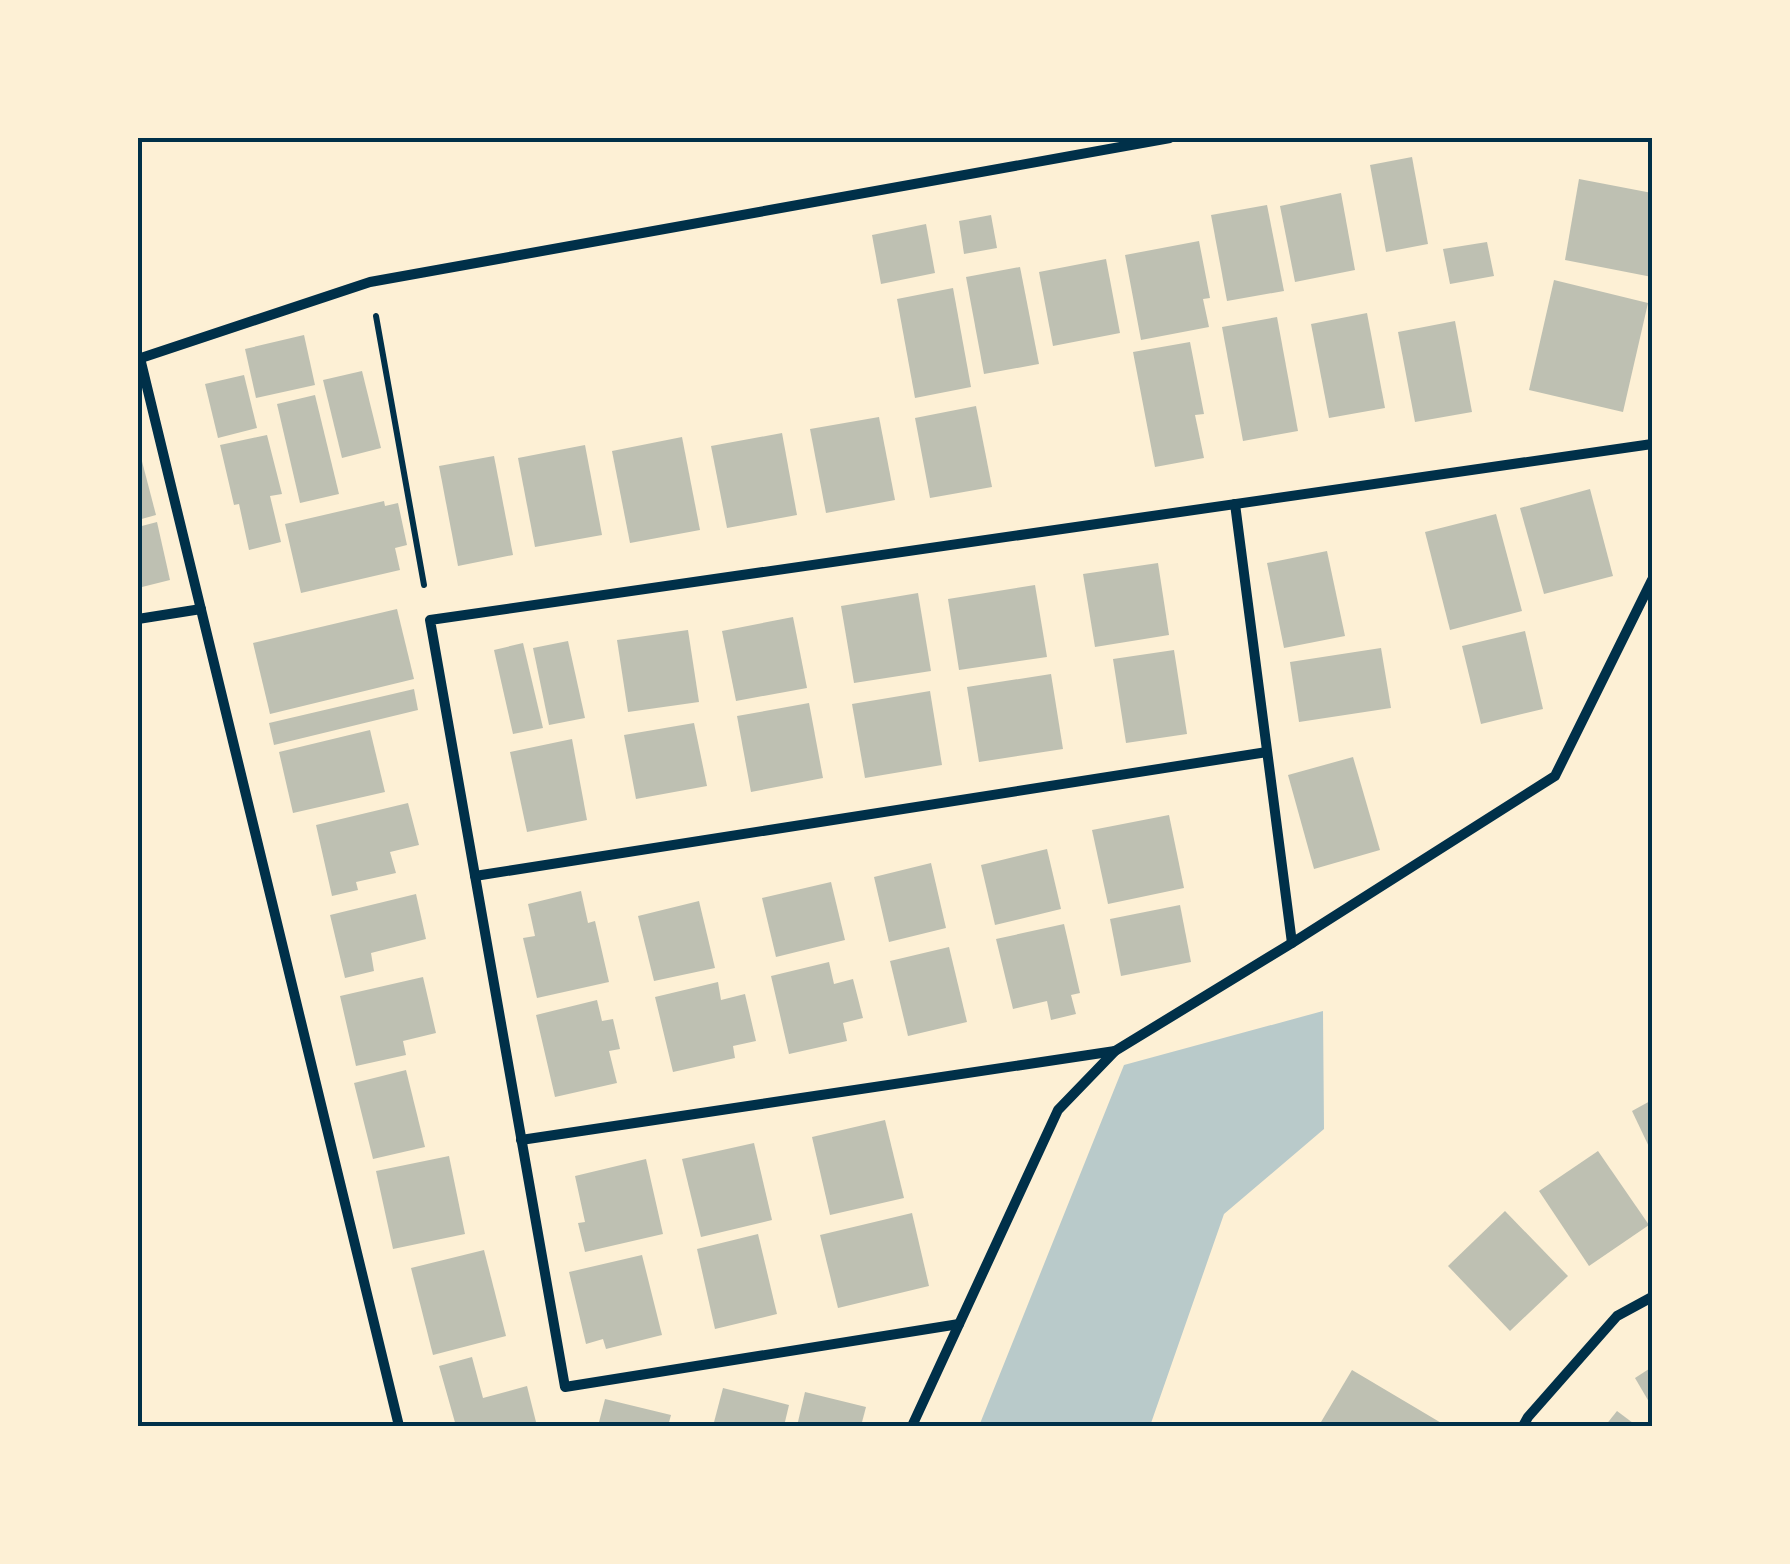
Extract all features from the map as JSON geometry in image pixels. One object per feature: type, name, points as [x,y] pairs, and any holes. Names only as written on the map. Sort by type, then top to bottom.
[{"type":"street","points":[[399,1426],[138,359],[370,282],[1170,138]]},
{"type":"street","points":[[959,1324],[565,1387],[430,620],[1652,444]]},
{"type":"street","points":[[1234,504],[1292,943]]},
{"type":"street","points":[[912,1426],[1058,1110],[1116,1051],[1556,776],[1652,580]]},
{"type":"street","points":[[138,619],[201,609]]},
{"type":"street","points":[[475,876],[1267,752]]},
{"type":"street","points":[[521,1140],[1116,1051]]},
{"type":"street","points":[[1523,1426],[1617,1316],[1652,1297]]},
{"type":"path","points":[[370,282],[430,620]]},
{"type":"shaded area","points":[[1323,1011],[1324,1129],[1224,1214],[1150,1426],[979,1426],[1124,1065]]},
{"type":"building","points":[[1412,157],[1428,244],[1386,252],[1370,165]]},
{"type":"building","points":[[1579,179],[1652,193],[1652,277],[1565,260]]},
{"type":"building","points":[[1341,193],[1355,270],[1295,282],[1280,206]]},
{"type":"building","points":[[1267,205],[1284,291],[1227,301],[1211,215]]},
{"type":"building","points":[[991,215],[997,248],[964,254],[959,221]]},
{"type":"building","points":[[926,224],[935,273],[881,284],[872,235]]},
{"type":"building","points":[[1199,241],[1210,298],[1203,299],[1209,327],[1141,340],[1125,255]]},
{"type":"building","points":[[1487,242],[1494,276],[1450,284],[1443,249]]},
{"type":"building","points":[[1106,259],[1120,333],[1053,346],[1039,272]]},
{"type":"building","points":[[1020,267],[1039,364],[984,374],[966,277]]},
{"type":"building","points":[[1554,280],[1648,303],[1623,412],[1529,390]]},
{"type":"building","points":[[953,288],[971,387],[915,398],[897,299]]},
{"type":"building","points":[[1367,313],[1385,408],[1329,418],[1311,324]]},
{"type":"building","points":[[1277,317],[1298,431],[1243,441],[1222,327]]},
{"type":"building","points":[[1455,321],[1472,412],[1415,422],[1398,332]]},
{"type":"building","points":[[304,335],[315,385],[256,398],[245,349]]},
{"type":"building","points":[[1190,342],[1204,414],[1195,415],[1204,458],[1155,467],[1133,352]]},
{"type":"building","points":[[362,371],[381,448],[342,458],[323,380]]},
{"type":"building","points":[[244,375],[257,428],[218,438],[205,384]]},
{"type":"building","points":[[315,395],[339,494],[300,503],[277,404]]},
{"type":"building","points":[[976,406],[992,487],[930,498],[915,418]]},
{"type":"building","points":[[879,417],[895,500],[826,513],[810,429]]},
{"type":"building","points":[[782,433],[797,515],[727,528],[711,446]]},
{"type":"building","points":[[267,435],[282,494],[270,496],[281,542],[249,550],[220,445]]},
{"type":"building","points":[[682,437],[700,530],[630,543],[612,451]]},
{"type":"building","points":[[585,445],[602,535],[535,547],[518,458]]},
{"type":"building","points":[[138,446],[156,515],[138,520]]},
{"type":"building","points":[[494,456],[513,555],[458,566],[439,466]]},
{"type":"building","points":[[1590,489],[1613,576],[1544,594],[1520,508]]},
{"type":"building","points":[[384,501],[385,506],[398,503],[407,545],[395,548],[400,570],[301,593],[285,524]]},
{"type":"building","points":[[1496,514],[1522,611],[1450,630],[1425,532]]},
{"type":"building","points":[[157,522],[170,580],[138,588],[138,527]]},
{"type":"building","points":[[1327,551],[1345,636],[1284,648],[1267,563]]},
{"type":"building","points":[[1158,563],[1169,635],[1095,647],[1083,574]]},
{"type":"building","points":[[1035,585],[1047,657],[959,670],[948,599]]},
{"type":"building","points":[[918,593],[931,671],[854,683],[841,606]]},
{"type":"building","points":[[397,609],[414,679],[270,714],[253,643]]},
{"type":"building","points":[[793,617],[807,688],[736,701],[722,631]]},
{"type":"building","points":[[688,630],[699,702],[628,712],[617,640]]},
{"type":"building","points":[[1525,631],[1543,709],[1481,724],[1462,646]]},
{"type":"building","points":[[568,641],[585,718],[549,725],[533,648]]},
{"type":"building","points":[[523,643],[543,728],[513,734],[494,650]]},
{"type":"building","points":[[1381,648],[1391,708],[1299,722],[1290,662]]},
{"type":"building","points":[[1174,650],[1187,734],[1126,743],[1113,659]]},
{"type":"building","points":[[1051,674],[1063,749],[979,762],[967,687]]},
{"type":"building","points":[[414,689],[418,710],[274,745],[269,723]]},
{"type":"building","points":[[930,691],[942,765],[865,778],[852,704]]},
{"type":"building","points":[[809,703],[823,778],[751,792],[737,716]]},
{"type":"building","points":[[694,723],[707,786],[636,799],[624,735]]},
{"type":"building","points":[[370,730],[385,792],[293,813],[279,752]]},
{"type":"building","points":[[572,739],[587,820],[527,832],[510,752]]},
{"type":"building","points":[[1353,757],[1380,850],[1314,869],[1288,775]]},
{"type":"building","points":[[408,803],[419,845],[390,852],[396,873],[356,882],[358,890],[332,896],[316,825]]},
{"type":"building","points":[[1169,815],[1184,888],[1108,904],[1092,830]]},
{"type":"building","points":[[1047,849],[1061,909],[995,925],[981,865]]},
{"type":"building","points":[[931,863],[946,928],[889,942],[874,877]]},
{"type":"building","points":[[831,882],[845,940],[776,957],[762,898]]},
{"type":"building","points":[[581,891],[588,923],[595,921],[609,982],[537,998],[523,938],[535,936],[528,904]]},
{"type":"building","points":[[416,894],[426,939],[371,953],[374,971],[345,978],[330,915]]},
{"type":"building","points":[[699,901],[715,968],[654,981],[638,916]]},
{"type":"building","points":[[1180,905],[1191,962],[1121,976],[1110,919]]},
{"type":"building","points":[[1064,924],[1080,993],[1071,995],[1076,1014],[1051,1020],[1047,1001],[1013,1009],[996,939]]},
{"type":"building","points":[[949,947],[967,1022],[908,1036],[890,961]]},
{"type":"building","points":[[829,962],[834,984],[853,979],[863,1018],[843,1023],[847,1041],[789,1054],[771,976]]},
{"type":"building","points":[[423,977],[436,1033],[403,1041],[406,1055],[356,1066],[340,996]]},
{"type":"building","points":[[718,982],[721,1000],[745,994],[756,1041],[733,1046],[735,1058],[673,1072],[655,997]]},
{"type":"building","points":[[597,1000],[602,1021],[613,1019],[620,1049],[609,1051],[617,1083],[555,1097],[536,1015]]},
{"type":"building","points":[[406,1070],[425,1147],[373,1159],[354,1083]]},
{"type":"building","points":[[1652,1100],[1652,1153],[1632,1111]]},
{"type":"building","points":[[885,1120],[904,1198],[830,1215],[812,1137]]},
{"type":"building","points":[[754,1143],[772,1220],[701,1237],[682,1159]]},
{"type":"building","points":[[1598,1151],[1649,1225],[1589,1266],[1539,1191]]},
{"type":"building","points":[[449,1156],[465,1234],[393,1249],[376,1171]]},
{"type":"building","points":[[646,1159],[663,1234],[585,1252],[578,1223],[585,1222],[575,1176]]},
{"type":"building","points":[[1505,1211],[1568,1276],[1510,1331],[1448,1266]]},
{"type":"building","points":[[912,1213],[929,1286],[838,1308],[820,1235]]},
{"type":"building","points":[[758,1234],[777,1314],[715,1329],[697,1249]]},
{"type":"building","points":[[484,1250],[506,1336],[433,1355],[411,1268]]},
{"type":"building","points":[[642,1255],[662,1335],[606,1349],[603,1339],[586,1344],[569,1272]]},
{"type":"building","points":[[472,1357],[483,1398],[527,1386],[537,1426],[456,1426],[439,1366]]},
{"type":"building","points":[[1652,1367],[1652,1407],[1635,1378]]},
{"type":"building","points":[[1352,1370],[1443,1424],[1329,1426],[1321,1422]]},
{"type":"building","points":[[723,1388],[789,1405],[784,1426],[713,1426]]},
{"type":"building","points":[[805,1392],[866,1407],[861,1426],[797,1426]]},
{"type":"building","points":[[605,1399],[671,1415],[668,1426],[598,1426]]},
{"type":"building","points":[[1617,1411],[1637,1426],[1605,1426]]}]
